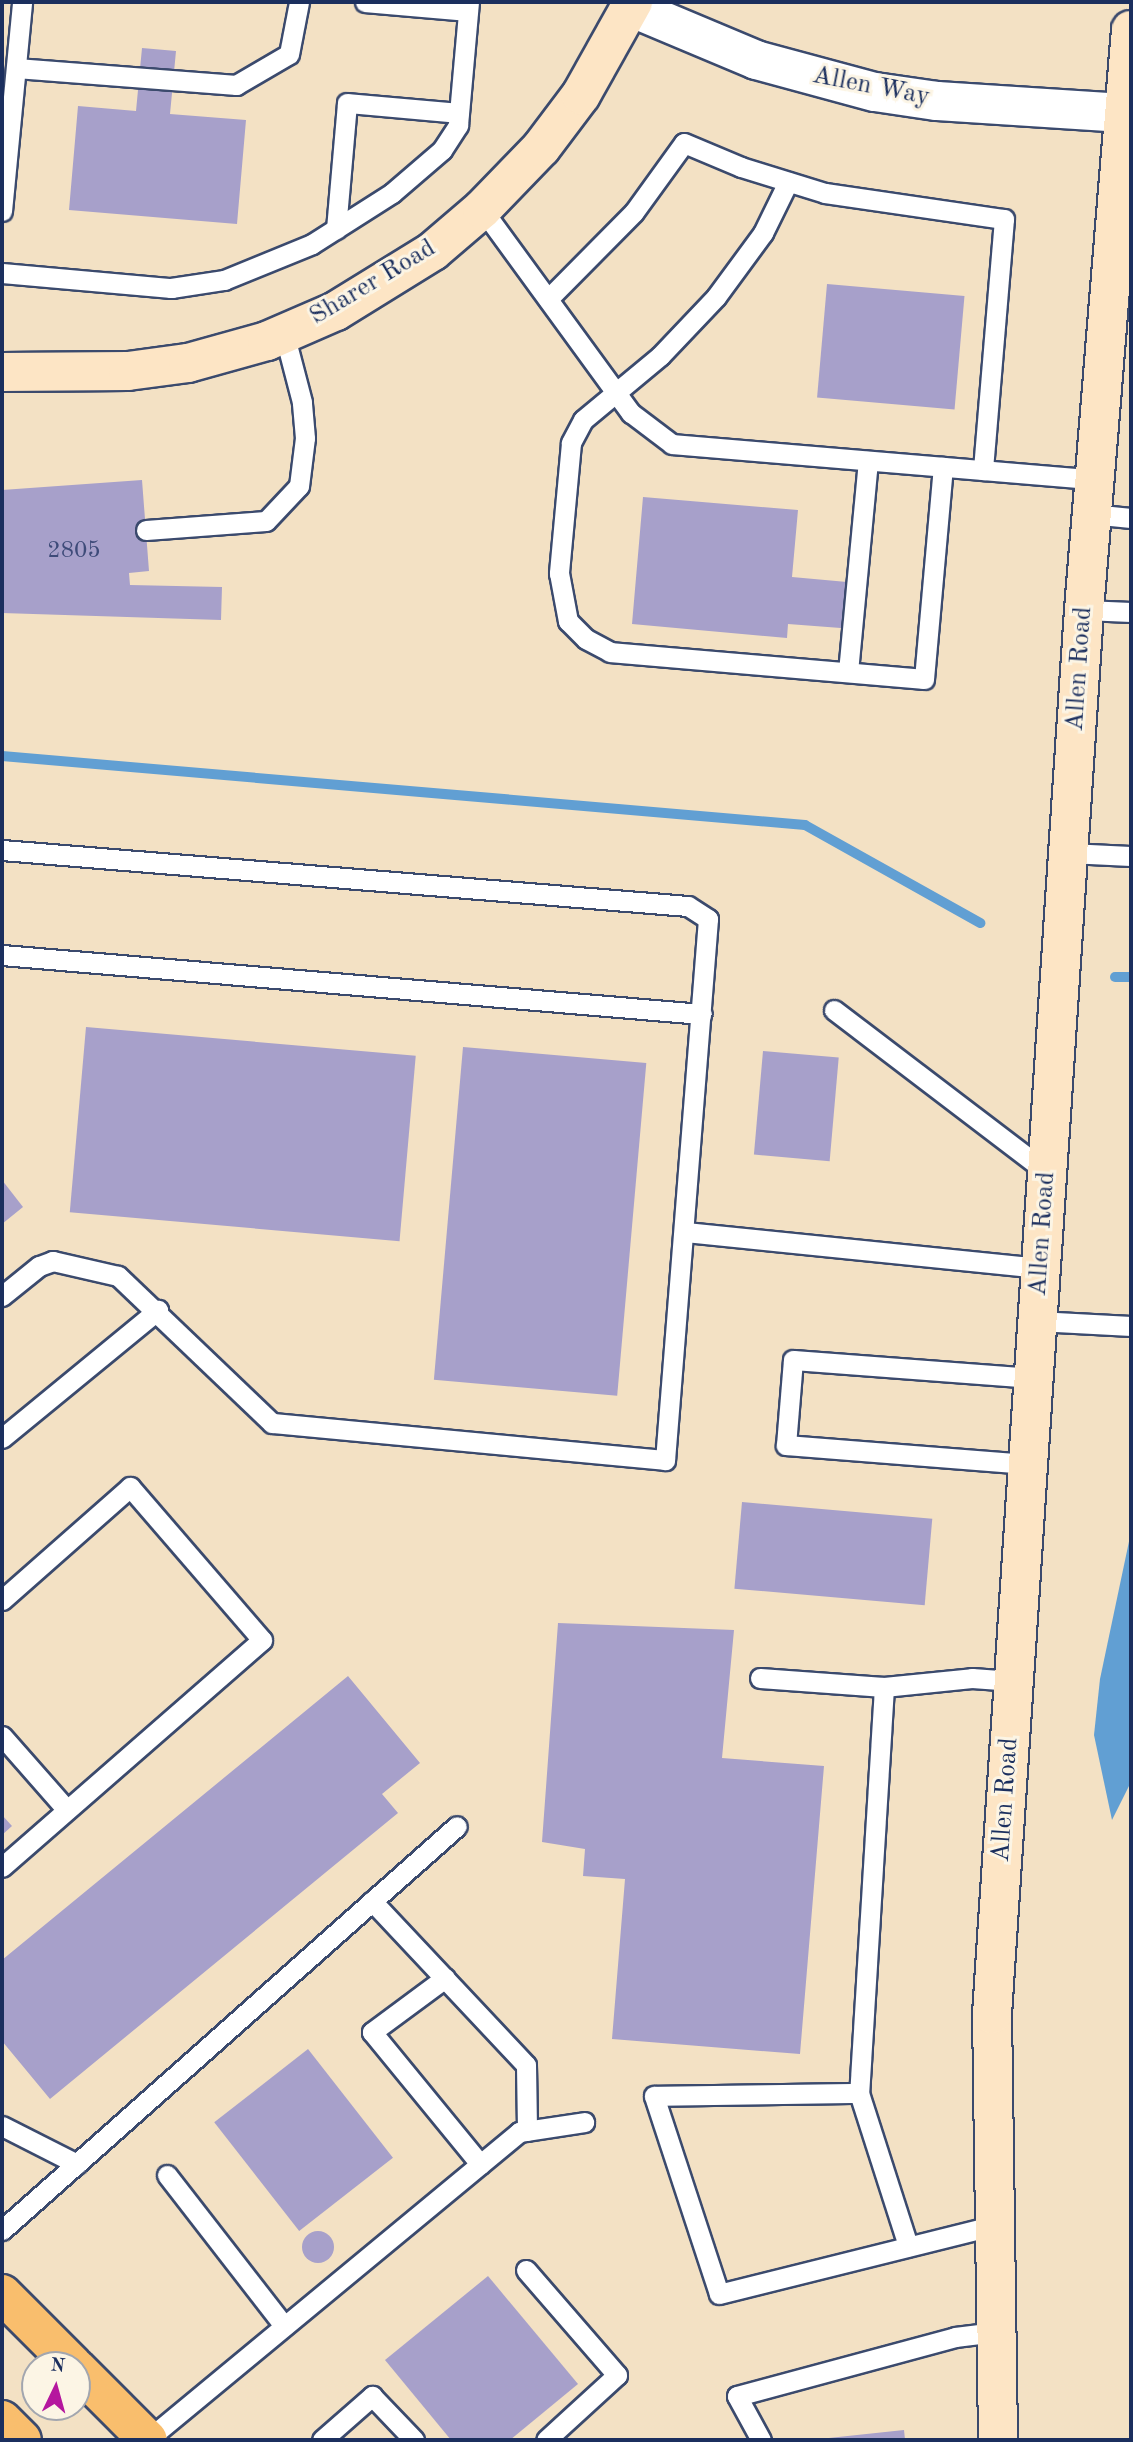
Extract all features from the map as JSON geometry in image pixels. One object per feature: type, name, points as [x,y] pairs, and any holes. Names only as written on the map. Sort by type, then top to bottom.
[{"type":"main road","points":[[2,2294],[59,2351]]},
{"type":"main road","points":[[91,2383],[147,2440]]},
{"type":"main road","points":[[2,2420],[22,2440]]},
{"type":"street","name":"Allen Way","points":[[627,4],[756,60],[875,92],[937,101],[1124,113]]},
{"type":"street","name":"Sharer Road","points":[[2,372],[140,369],[188,363],[284,333],[336,311],[422,257],[482,209],[541,148],[581,95],[627,4]]},
{"type":"street","name":"Allen Road","points":[[998,2440],[992,2014],[1092,497],[1118,311],[1124,113],[1131,30]]},
{"type":"lane","points":[[2,211],[22,2]]},
{"type":"lane","points":[[16,68],[236,85],[289,54],[299,2]]},
{"type":"lane","points":[[2,273],[179,287],[224,280],[312,244],[392,193],[442,150],[458,125],[469,6],[365,2]]},
{"type":"lane","points":[[336,229],[347,103],[460,113]]},
{"type":"lane","points":[[548,299],[634,212],[684,143],[825,193],[1004,219],[983,470]]},
{"type":"lane","points":[[788,182],[763,233],[716,298],[660,356],[583,420],[571,443],[559,573],[568,621],[586,639],[610,652],[924,679],[943,467]]},
{"type":"lane","points":[[482,209],[615,391],[649,431],[672,444],[983,470],[1092,497],[1131,518]]},
{"type":"lane","points":[[146,530],[266,521],[299,486],[305,438],[302,402],[284,333]]},
{"type":"lane","points":[[848,672],[868,461]]},
{"type":"lane","points":[[1084,610],[1131,612]]},
{"type":"lane","points":[[2,850],[688,906],[708,919],[665,1460],[272,1423],[158,1310],[118,1276],[53,1261],[39,1266],[2,1296]]},
{"type":"lane","points":[[1069,853],[1131,856]]},
{"type":"lane","points":[[2,955],[702,1014]]},
{"type":"lane","points":[[834,1010],[1047,1172]]},
{"type":"lane","points":[[685,1232],[1040,1268]]},
{"type":"lane","points":[[2,1438],[158,1310]]},
{"type":"lane","points":[[1037,1321],[1131,1325]]},
{"type":"lane","points":[[1027,1464],[786,1445],[793,1360],[1032,1378]]},
{"type":"lane","points":[[2,1600],[130,1487],[262,1640],[2,1867]]},
{"type":"lane","points":[[760,1678],[884,1687],[972,1678],[1013,1681]]},
{"type":"lane","points":[[884,1687],[859,2093],[908,2246]]},
{"type":"lane","points":[[2,1736],[67,1810]]},
{"type":"lane","points":[[2,2231],[457,1826]]},
{"type":"lane","points":[[373,1901],[526,2065],[527,2131]]},
{"type":"lane","points":[[445,1978],[372,2032],[480,2164]]},
{"type":"lane","points":[[859,2093],[654,2096],[719,2294],[995,2224]]},
{"type":"lane","points":[[147,2440],[480,2164],[527,2131],[584,2122]]},
{"type":"lane","points":[[2,2126],[77,2164]]},
{"type":"lane","points":[[167,2175],[284,2326]]},
{"type":"lane","points":[[526,2270],[617,2375],[546,2440]]},
{"type":"lane","points":[[761,2440],[737,2396],[955,2337],[996,2332]]},
{"type":"lane","points":[[322,2440],[372,2396],[414,2440]]},
{"type":"water","points":[[1131,1532],[1131,1782],[1112,1820],[1094,1735],[1100,1679]]},
{"type":"building","points":[[142,48],[176,51],[170,114],[246,120],[237,224],[69,210],[78,106],[136,111]]},
{"type":"building","points":[[827,284],[964,296],[955,410],[817,398]]},
{"type":"building","points":[[142,480],[149,571],[129,573],[130,585],[222,587],[221,620],[2,613],[2,490]]},
{"type":"building","points":[[643,497],[798,510],[792,577],[858,583],[854,629],[788,624],[787,638],[632,624]]},
{"type":"building","points":[[86,1027],[416,1056],[400,1241],[70,1212]]},
{"type":"building","points":[[463,1047],[646,1063],[617,1396],[434,1380]]},
{"type":"building","points":[[763,1051],[839,1058],[830,1161],[754,1155]]},
{"type":"building","points":[[2,1180],[23,1207],[2,1224]]},
{"type":"building","points":[[742,1502],[932,1519],[925,1605],[734,1589]]},
{"type":"building","points":[[558,1623],[734,1630],[722,1758],[824,1766],[800,2054],[612,2039],[625,1879],[583,1876],[585,1849],[542,1842]]},
{"type":"building","points":[[348,1676],[420,1763],[382,1794],[398,1813],[50,2099],[2,2041],[2,1960]]},
{"type":"building","points":[[2,1815],[12,1826],[2,1835]]},
{"type":"building","points":[[308,2049],[393,2158],[299,2231],[214,2122]]},
{"type":"building","points":[[318,2231],[329,2236],[334,2247],[329,2258],[318,2263],[307,2258],[302,2247],[307,2236]]},
{"type":"building","points":[[488,2276],[578,2384],[510,2440],[451,2440],[385,2360]]},
{"type":"building","points":[[904,2430],[905,2440],[827,2440],[826,2438]]},
{"type":"waterway","points":[[2,756],[805,825],[980,923]]},
{"type":"waterway","points":[[1115,977],[1131,977]]}]
